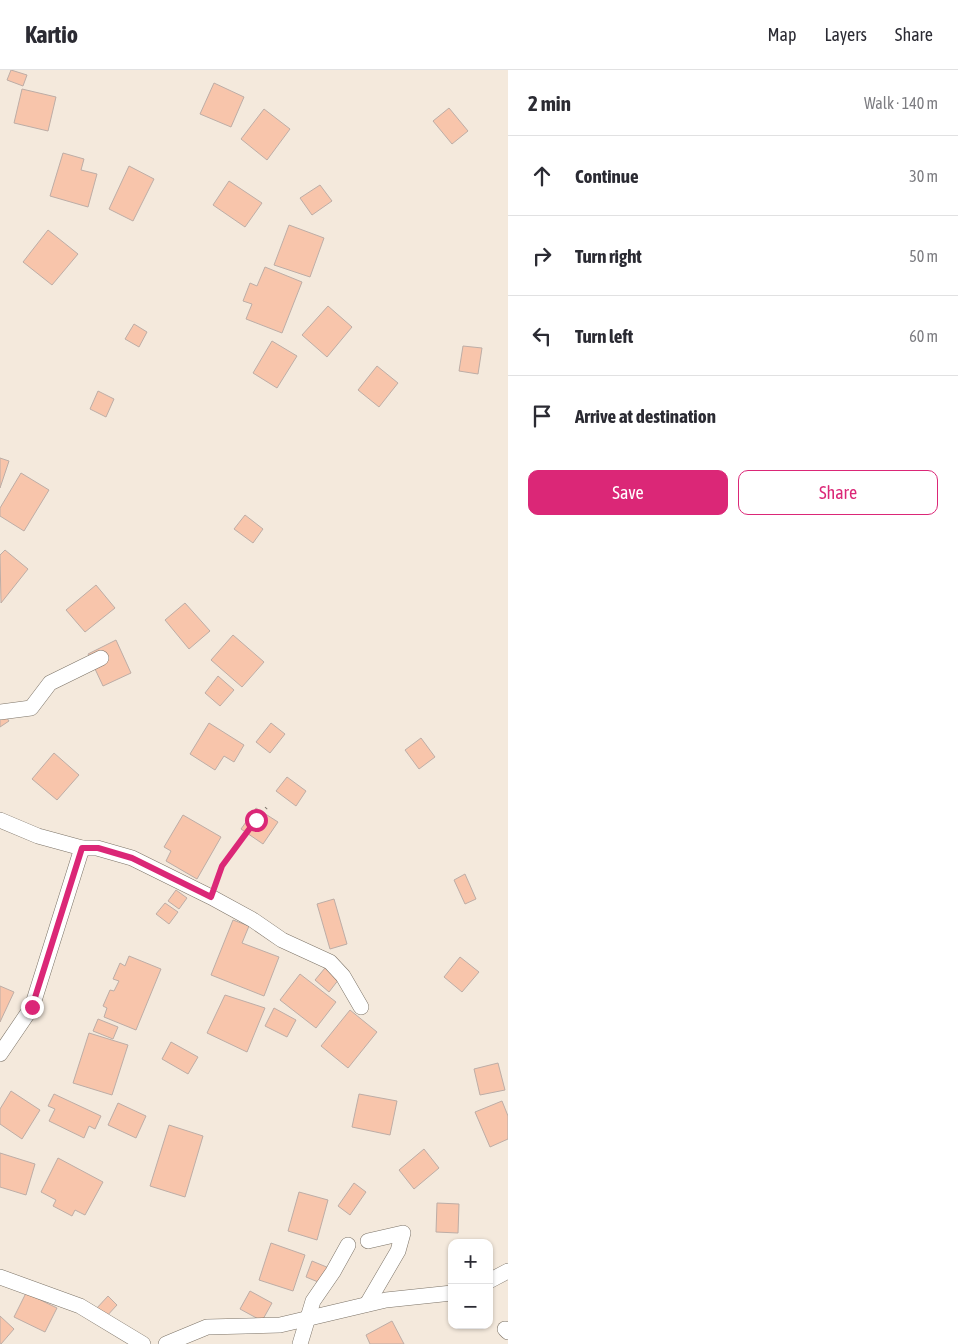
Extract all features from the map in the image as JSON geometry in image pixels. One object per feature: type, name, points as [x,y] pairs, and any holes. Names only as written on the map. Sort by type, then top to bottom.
[{"type":"street","points":[[0,712],[31,708],[50,683],[100,658]]},
{"type":"street","points":[[0,820],[38,836],[82,848],[98,848],[132,858],[211,897],[253,920],[282,940],[330,962],[343,976],[361,1007]]},
{"type":"street","points":[[0,1054],[32,1007],[82,848]]},
{"type":"street","points":[[367,1304],[398,1251],[403,1234],[368,1241]]},
{"type":"street","points":[[280,1325],[298,1344],[313,1301],[333,1272],[348,1245]]},
{"type":"street","points":[[493,1279],[508,1271]]},
{"type":"street","points":[[0,1277],[80,1306],[143,1344]]},
{"type":"street","points":[[166,1344],[207,1327],[280,1325],[386,1300],[448,1294]]},
{"type":"path","points":[[211,897],[222,866],[249,828],[268,806]]},
{"type":"building","points":[[11,70],[27,75],[23,86],[7,80]]},
{"type":"building","points":[[214,83],[244,97],[231,127],[200,114]]},
{"type":"building","points":[[22,89],[56,97],[48,131],[14,123]]},
{"type":"building","points":[[449,108],[468,131],[452,144],[433,121]]},
{"type":"building","points":[[264,109],[290,129],[267,160],[241,139]]},
{"type":"building","points":[[63,153],[84,159],[81,170],[97,174],[88,207],[50,196]]},
{"type":"building","points":[[129,166],[154,179],[133,221],[109,209]]},
{"type":"building","points":[[229,181],[262,203],[245,227],[213,205]]},
{"type":"building","points":[[320,185],[332,201],[312,215],[300,198]]},
{"type":"building","points":[[289,225],[324,238],[310,277],[274,265]]},
{"type":"building","points":[[48,230],[78,254],[52,285],[23,262]]},
{"type":"building","points":[[265,267],[302,282],[282,333],[246,319],[252,304],[243,301],[250,283],[257,286]]},
{"type":"building","points":[[328,306],[352,327],[327,357],[302,335]]},
{"type":"building","points":[[134,324],[147,332],[139,347],[125,339]]},
{"type":"building","points":[[272,341],[297,356],[277,388],[253,373]]},
{"type":"building","points":[[463,346],[482,348],[478,374],[459,371]]},
{"type":"building","points":[[377,366],[398,383],[379,407],[358,390]]},
{"type":"building","points":[[98,391],[114,399],[106,417],[90,409]]},
{"type":"building","points":[[0,458],[9,461],[0,488]]},
{"type":"building","points":[[21,473],[49,490],[24,531],[0,516],[0,508]]},
{"type":"building","points":[[245,515],[263,529],[253,543],[234,529]]},
{"type":"building","points":[[5,550],[28,569],[1,603],[0,555]]},
{"type":"building","points":[[96,585],[115,608],[85,632],[66,610]]},
{"type":"building","points":[[185,603],[210,631],[189,649],[165,620]]},
{"type":"building","points":[[233,635],[264,662],[242,687],[211,660]]},
{"type":"building","points":[[116,640],[131,673],[103,686],[88,654]]},
{"type":"building","points":[[218,676],[234,690],[220,706],[205,693]]},
{"type":"building","points":[[0,708],[9,721],[0,727]]},
{"type":"building","points":[[209,723],[244,745],[234,762],[224,756],[215,770],[190,754]]},
{"type":"building","points":[[271,723],[285,734],[270,753],[256,742]]},
{"type":"building","points":[[421,738],[435,757],[419,769],[405,750]]},
{"type":"building","points":[[54,753],[79,775],[57,800],[32,779]]},
{"type":"building","points":[[287,777],[306,791],[296,806],[276,791]]},
{"type":"building","points":[[256,808],[278,822],[263,844],[241,829]]},
{"type":"building","points":[[183,815],[221,837],[197,879],[166,861],[171,851],[164,847]]},
{"type":"building","points":[[465,874],[476,899],[465,904],[454,880]]},
{"type":"building","points":[[176,890],[187,898],[179,909],[168,901]]},
{"type":"building","points":[[334,899],[347,944],[330,949],[317,904]]},
{"type":"building","points":[[165,903],[178,912],[169,924],[156,914]]},
{"type":"building","points":[[233,920],[249,926],[242,943],[279,957],[264,996],[211,975]]},
{"type":"building","points":[[129,956],[161,969],[136,1030],[104,1017],[107,1008],[103,1006],[110,990],[114,991],[119,981],[113,979],[120,963],[125,966]]},
{"type":"building","points":[[460,957],[479,972],[462,992],[444,977]]},
{"type":"building","points":[[325,968],[339,979],[329,992],[315,980]]},
{"type":"building","points":[[300,974],[336,1002],[316,1028],[280,1000]]},
{"type":"building","points":[[0,986],[14,992],[0,1022]]},
{"type":"building","points":[[225,995],[265,1008],[247,1052],[207,1033]]},
{"type":"building","points":[[274,1008],[296,1020],[287,1037],[265,1026]]},
{"type":"building","points":[[350,1010],[377,1032],[348,1068],[321,1046]]},
{"type":"building","points":[[98,1019],[118,1027],[113,1039],[93,1031]]},
{"type":"building","points":[[89,1033],[128,1045],[112,1095],[73,1083]]},
{"type":"building","points":[[171,1042],[198,1057],[188,1074],[162,1059]]},
{"type":"building","points":[[498,1063],[505,1090],[480,1095],[474,1069]]},
{"type":"building","points":[[11,1091],[40,1110],[22,1139],[0,1124],[0,1109]]},
{"type":"building","points":[[54,1094],[101,1116],[95,1129],[89,1126],[84,1138],[49,1121],[55,1109],[48,1106]]},
{"type":"building","points":[[359,1094],[397,1101],[390,1135],[352,1127]]},
{"type":"building","points":[[502,1101],[508,1116],[508,1139],[490,1147],[475,1112]]},
{"type":"building","points":[[118,1103],[146,1116],[136,1138],[108,1125]]},
{"type":"building","points":[[169,1125],[203,1136],[185,1197],[150,1186]]},
{"type":"building","points":[[424,1149],[439,1168],[414,1189],[399,1170]]},
{"type":"building","points":[[0,1153],[35,1164],[26,1195],[0,1187]]},
{"type":"building","points":[[58,1158],[103,1182],[85,1215],[75,1210],[72,1216],[53,1206],[56,1200],[41,1192]]},
{"type":"building","points":[[354,1183],[366,1192],[350,1215],[338,1206]]},
{"type":"building","points":[[299,1192],[328,1200],[317,1240],[288,1231]]},
{"type":"building","points":[[437,1203],[459,1204],[458,1233],[436,1232]]},
{"type":"building","points":[[271,1243],[305,1255],[293,1291],[259,1280]]},
{"type":"building","points":[[312,1261],[329,1268],[323,1284],[306,1277]]},
{"type":"building","points":[[250,1291],[272,1303],[262,1321],[240,1309]]},
{"type":"building","points":[[26,1293],[57,1308],[45,1332],[14,1317]]},
{"type":"building","points":[[108,1296],[117,1305],[105,1318],[96,1309]]},
{"type":"building","points":[[0,1316],[14,1329],[1,1344],[0,1344]]},
{"type":"building","points":[[392,1321],[404,1344],[370,1344],[366,1335]]},
{"type":"route","points":[[32,1007],[82,848],[98,848],[132,858],[211,897],[218,882],[222,866],[256,820]]}]
